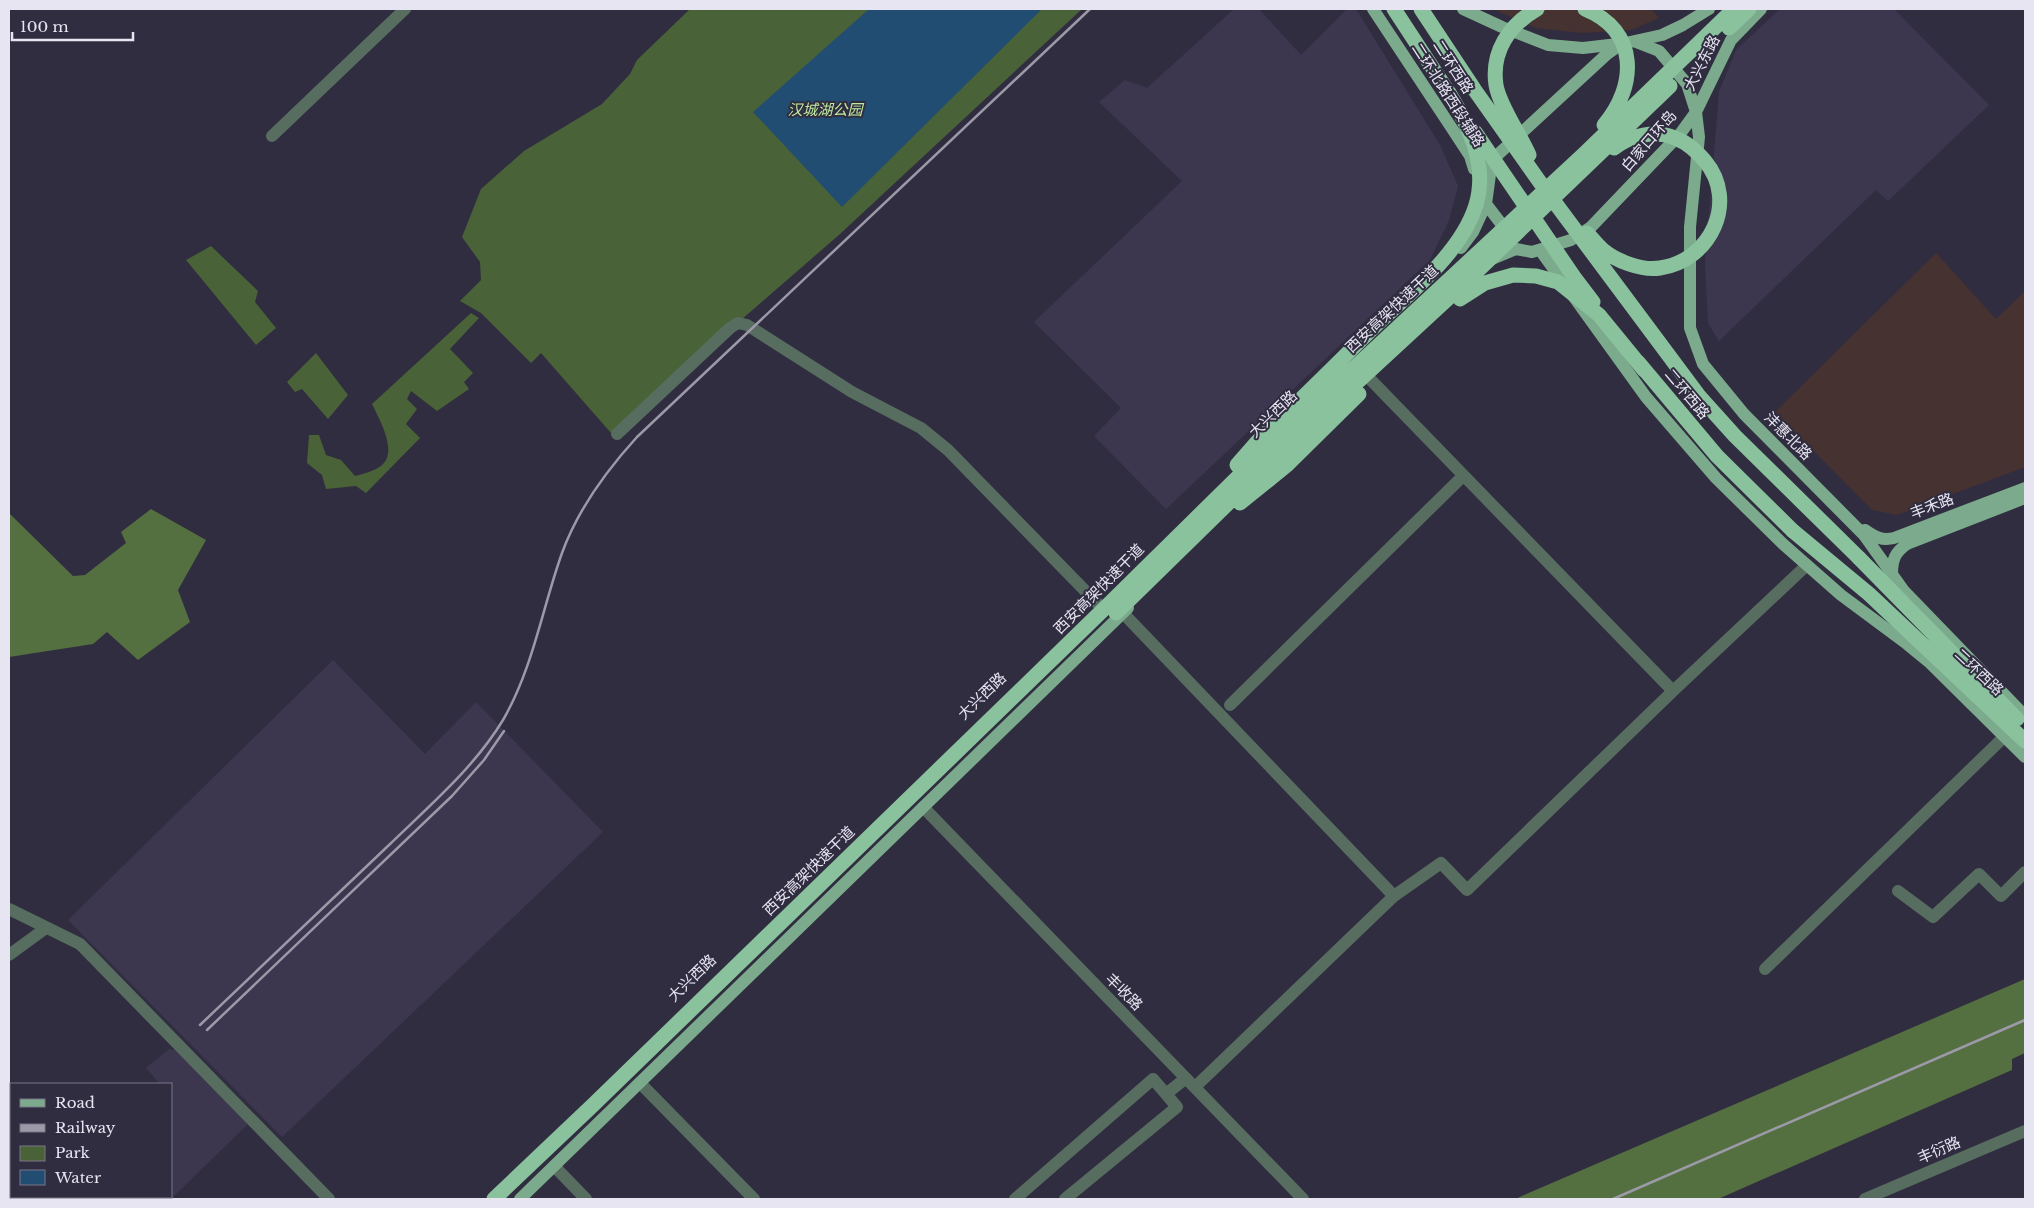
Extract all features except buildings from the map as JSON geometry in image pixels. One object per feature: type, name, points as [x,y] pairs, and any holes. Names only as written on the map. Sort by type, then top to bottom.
[{"type":"highway","name":"二环西路","points":[[1394,9],[1574,277],[1644,370],[1717,456],[1793,531],[1869,594],[2025,741]]},
{"type":"highway","name":"二环西路","points":[[1421,9],[1474,90],[1544,188],[1699,396],[1735,436],[1859,558],[1887,577],[2025,727]]},
{"type":"highway","points":[[1537,9],[1510,30],[1502,44],[1497,57],[1496,86],[1500,99],[1526,148],[1544,188],[1604,250],[1623,261],[1641,267],[1659,268],[1682,262],[1702,246],[1713,230],[1719,213],[1718,181],[1699,155],[1689,145],[1677,138],[1666,135],[1646,135],[1626,139],[1582,171]]},
{"type":"highway","points":[[1584,154],[1593,137],[1620,102],[1626,87],[1628,69],[1623,41],[1619,35],[1603,18],[1586,9]]},
{"type":"highway","name":"西安高架快速干道","points":[[509,1199],[1173,548],[1259,456],[1584,154],[1734,9]]},
{"type":"highway","name":"西安高架快速干道","points":[[494,1199],[1100,613],[1258,474],[1468,280],[1749,9]]},
{"type":"highway","points":[[1173,548],[1258,441],[1425,278],[1467,228],[1476,204],[1478,188],[1476,154],[1467,126],[1449,93]]},
{"type":"highway","points":[[1173,548],[1287,465],[1448,310],[1466,294],[1485,282],[1513,275],[1536,276],[1558,282],[1599,315],[1644,370]]},
{"type":"highway","points":[[1887,577],[1904,591]]},
{"type":"highway","points":[[1921,642],[1970,701]]},
{"type":"main road","name":"二环北路西段辅路","points":[[1372,9],[1470,156],[1486,204]]},
{"type":"main road","points":[[1464,9],[1502,27],[1548,45],[1583,48],[1621,44]]},
{"type":"main road","name":"大兴东路","points":[[1636,42],[1669,32],[1710,9]]},
{"type":"main road","name":"大兴东路","points":[[1696,112],[1731,40],[1761,9]]},
{"type":"main road","name":"白家口环岛","points":[[1540,250],[1571,240],[1590,227],[1668,149],[1696,112],[1687,84],[1659,51],[1636,42],[1621,44]]},
{"type":"main road","points":[[1621,44],[1607,54],[1492,160],[1486,204],[1512,238],[1540,250],[1652,403],[1716,478],[1807,565],[1842,595],[1907,644],[1970,701],[2025,756]]},
{"type":"main road","name":"沣惠北路","points":[[1696,112],[1699,136],[1690,227],[1690,328],[1703,364],[1744,414],[1874,546],[1887,577]]},
{"type":"main road","name":"大兴西路","points":[[485,1199],[700,993],[1454,258],[1473,232],[1486,204]]},
{"type":"main road","points":[[520,1199],[1492,258],[1516,250],[1532,252],[1540,250]]},
{"type":"main road","name":"丰禾路","points":[[1852,523],[1878,538],[1887,540],[2025,488]]},
{"type":"main road","name":"丰禾路","points":[[1887,577],[1898,550],[1907,544],[2025,498]]},
{"type":"main road","points":[[1904,591],[2025,716]]},
{"type":"street","points":[[272,136],[405,9]]},
{"type":"street","points":[[617,434],[730,328],[738,323],[747,325],[852,392],[921,428],[948,450],[1099,605]]},
{"type":"street","points":[[1368,378],[1673,692]]},
{"type":"street","points":[[1230,705],[1464,476]]},
{"type":"street","points":[[1195,1087],[1394,896],[1441,863],[1467,890],[1807,565]]},
{"type":"street","points":[[1123,614],[1394,896]]},
{"type":"street","points":[[1765,969],[2005,736]]},
{"type":"street","name":"丰收路","points":[[923,807],[1303,1199]]},
{"type":"street","points":[[1898,891],[1933,917],[1979,874],[2001,896],[2025,872]]},
{"type":"street","points":[[9,909],[80,944],[329,1199]]},
{"type":"street","points":[[9,956],[46,928]]},
{"type":"street","points":[[1166,1094],[1186,1078]]},
{"type":"street","points":[[1015,1199],[1153,1080],[1177,1107],[1065,1199]]},
{"type":"street","points":[[640,1083],[754,1199]]},
{"type":"street","name":"丰衍路","points":[[1866,1199],[2025,1131]]},
{"type":"street","points":[[554,1166],[586,1199]]},
{"type":"shaded area","points":[[1234,9],[1259,9],[1301,55],[1347,9],[1356,9],[1440,145],[1458,186],[1449,220],[1430,260],[1166,509],[1094,436],[1121,408],[1034,322],[1182,181],[1099,102],[1125,80],[1147,88]]},
{"type":"shaded area","points":[[1493,9],[1651,9],[1659,18],[1631,30],[1582,33],[1536,28]]},
{"type":"shaded area","points":[[1780,9],[1894,9],[1989,105],[1888,201],[1876,190],[1719,341],[1708,323],[1705,263],[1719,92],[1736,50]]},
{"type":"shaded area","points":[[1936,253],[1996,319],[2025,291],[2025,467],[1897,515],[1872,510],[1775,412]]},
{"type":"shaded area","points":[[333,660],[425,754],[476,702],[603,832],[282,1137],[68,920]]},
{"type":"shaded area","points":[[169,1049],[179,1051],[248,1124],[171,1199],[23,1199],[172,1198],[172,1083],[159,1083],[146,1068]]},
{"type":"green space","name":"汉城湖公园","points":[[690,9],[1082,9],[840,234],[611,433],[541,353],[531,363],[481,313],[460,301],[481,280],[480,262],[462,237],[481,189],[524,151],[602,104],[630,74],[637,60]]},
{"type":"green space","points":[[211,246],[258,291],[255,302],[276,328],[256,345],[186,260]]},
{"type":"green space","points":[[471,313],[479,318],[450,349],[473,373],[464,382],[469,389],[437,411],[411,391],[407,399],[417,409],[406,424],[420,438],[366,493],[356,486],[326,489],[322,475],[307,463],[309,435],[319,435],[326,455],[341,460],[355,476],[381,466],[386,460],[388,444],[383,427],[372,404]]},
{"type":"green space","points":[[316,353],[348,395],[328,419],[302,389],[295,392],[287,382]]},
{"type":"green space","points":[[151,509],[206,540],[178,590],[190,622],[138,660],[107,632],[93,644],[9,657],[9,513],[73,576],[85,575],[126,543],[121,532]]},
{"type":"green space","points":[[2025,979],[2025,1053],[2012,1059],[2012,1070],[1718,1199],[1515,1199]]},
{"type":"water","points":[[869,9],[1042,9],[842,207],[753,112]]},
{"type":"railway","points":[[200,1025],[435,801],[465,770],[491,738],[503,720],[522,680],[562,553],[576,521],[604,477],[637,437],[1090,9]]},
{"type":"railway","points":[[207,1030],[452,796],[484,760],[504,731]]},
{"type":"railway","points":[[1613,1199],[2025,1020]]}]
